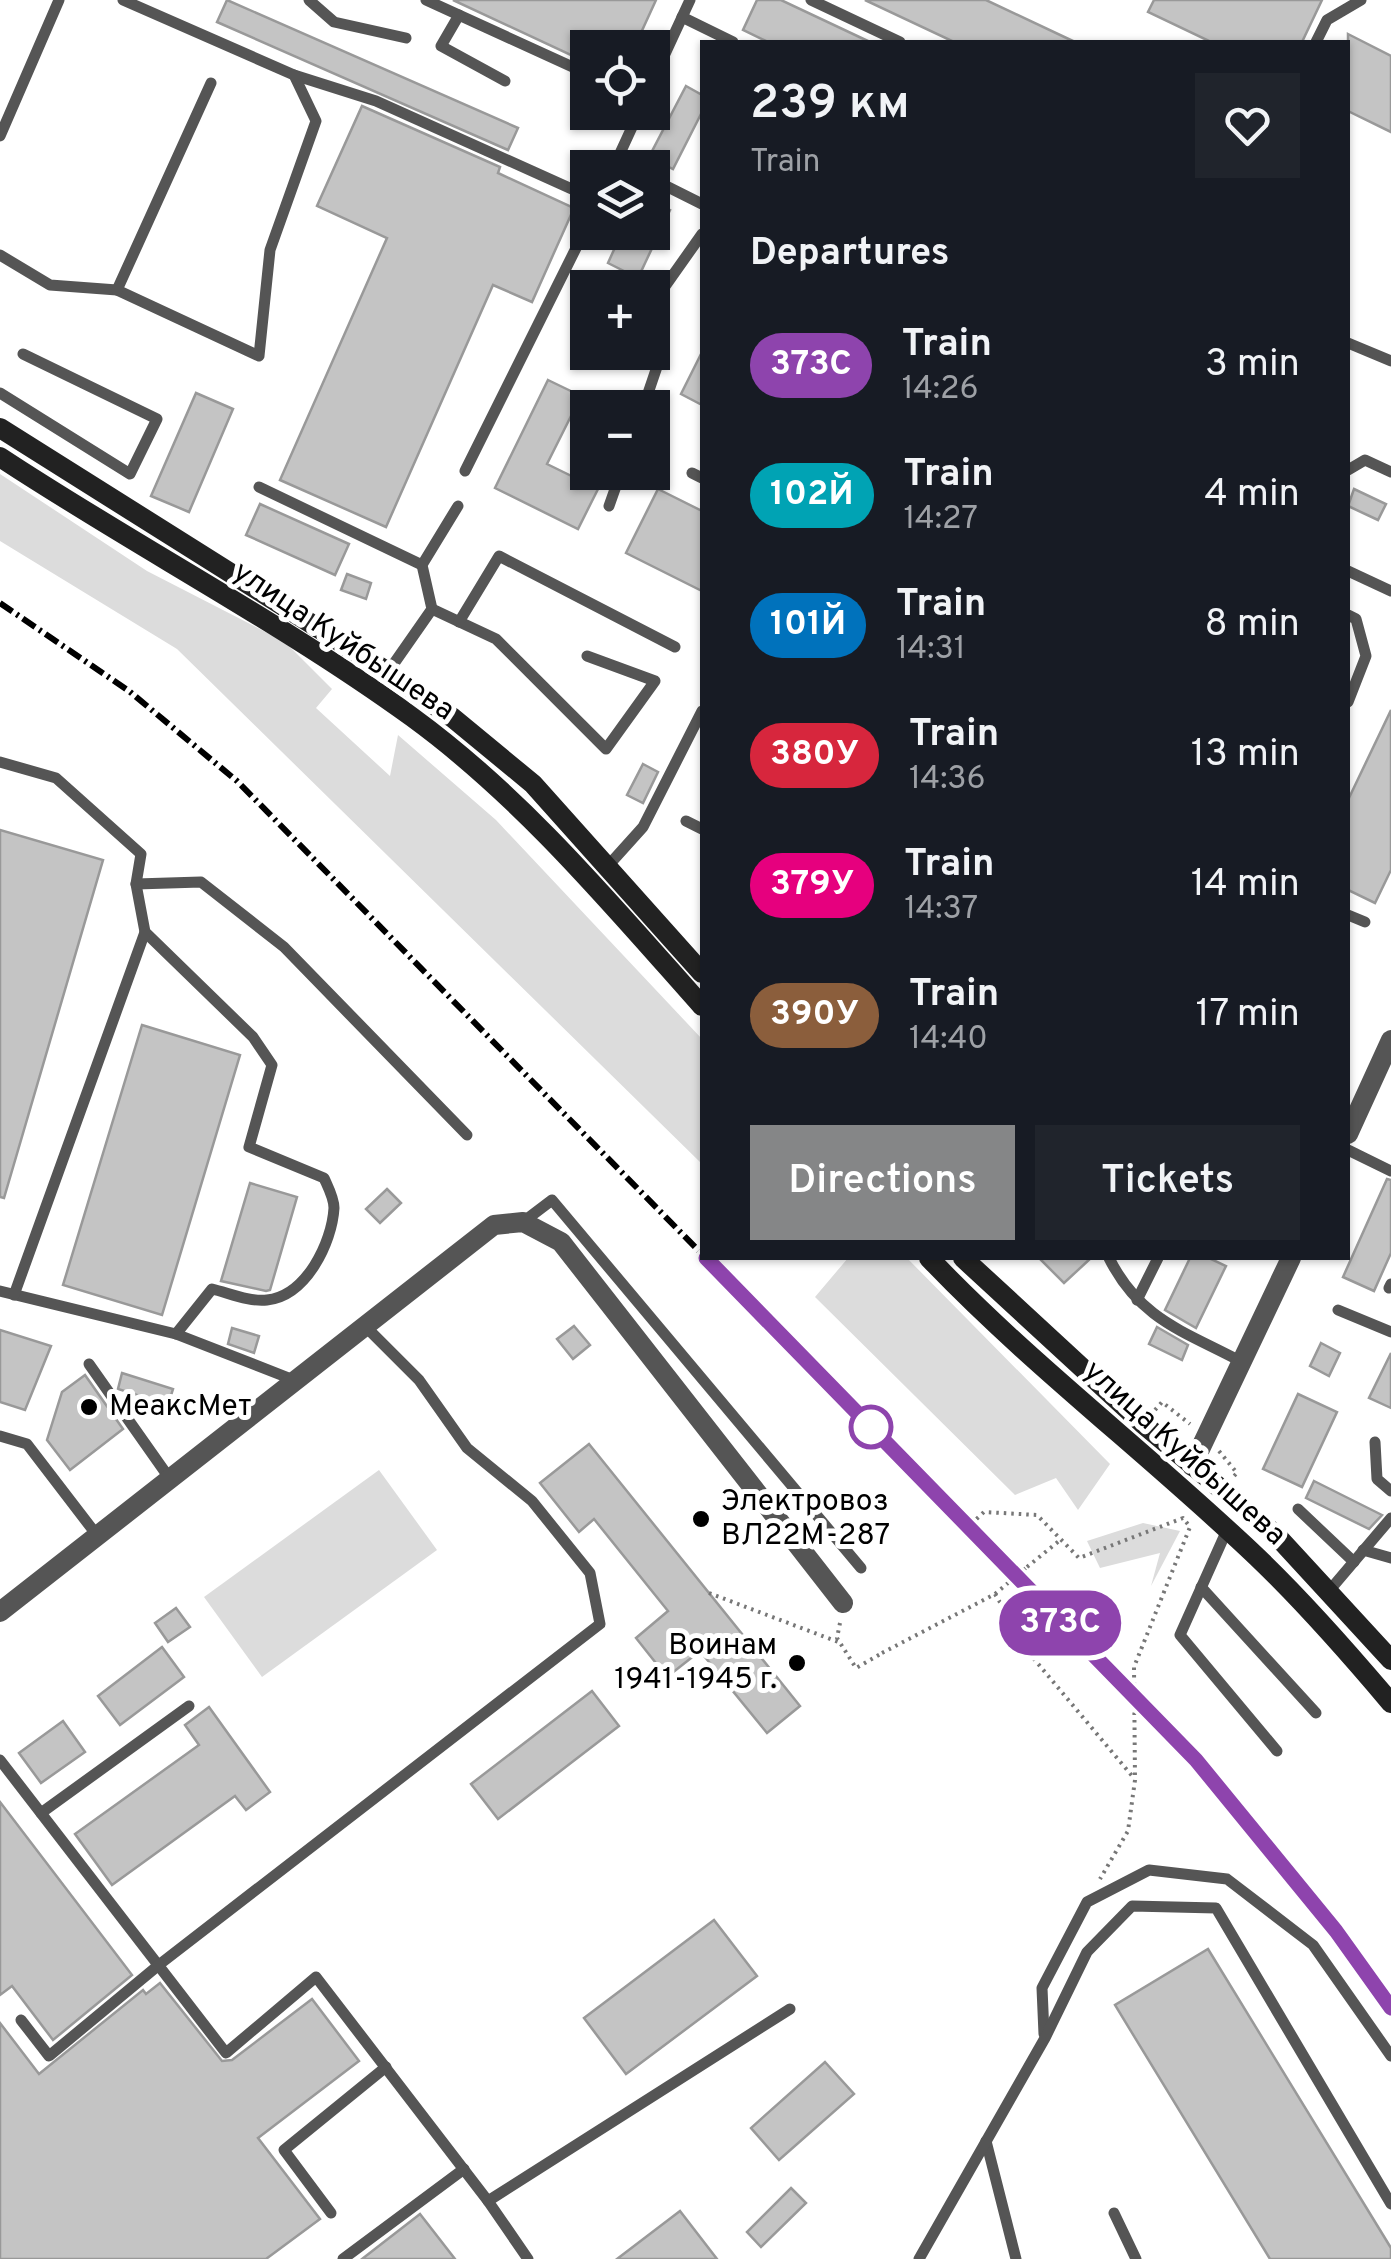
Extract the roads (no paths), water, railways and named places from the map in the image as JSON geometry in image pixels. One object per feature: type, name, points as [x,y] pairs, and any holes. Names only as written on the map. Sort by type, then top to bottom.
[{"type":"main road","name":"улица Куйбышева","points":[[0,428],[388,672],[454,718],[533,784],[700,971]]},
{"type":"main road","name":"улица Куйбышева","points":[[0,457],[414,719],[507,798],[590,879],[700,1004]]},
{"type":"main road","points":[[590,879],[607,866]]},
{"type":"main road","name":"улица Куйбышева","points":[[930,1260],[974,1305],[1227,1530],[1338,1640],[1391,1703]]},
{"type":"main road","name":"улица Куйбышева","points":[[966,1260],[1192,1466],[1276,1536],[1391,1660]]},
{"type":"main road","points":[[1174,1485],[1192,1466]]},
{"type":"street","points":[[1350,1130],[1391,1040]]},
{"type":"street","points":[[0,1612],[494,1225],[524,1222],[561,1242],[843,1603]]},
{"type":"street","points":[[1192,1466],[1289,1260]]},
{"type":"lane","points":[[0,136],[59,0]]},
{"type":"lane","points":[[124,0],[294,75],[376,101],[570,188]]},
{"type":"lane","points":[[309,0],[334,22],[406,38]]},
{"type":"lane","points":[[426,0],[570,66]]},
{"type":"lane","points":[[670,43],[690,0]]},
{"type":"lane","points":[[810,0],[896,40]]},
{"type":"lane","points":[[1317,40],[1327,20],[1362,0]]},
{"type":"lane","points":[[459,15],[441,46],[505,82]]},
{"type":"lane","points":[[682,17],[730,40]]},
{"type":"lane","points":[[0,255],[50,285],[117,290],[259,356],[270,250],[316,121],[294,75]]},
{"type":"lane","points":[[117,290],[210,83]]},
{"type":"lane","points":[[670,188],[700,203]]},
{"type":"lane","points":[[649,390],[662,352],[656,299],[700,237]]},
{"type":"lane","points":[[465,471],[575,250]]},
{"type":"lane","points":[[1350,344],[1391,361]]},
{"type":"lane","points":[[0,393],[130,474],[158,419],[23,354]]},
{"type":"lane","points":[[1350,469],[1365,460],[1391,472]]},
{"type":"lane","points":[[258,487],[422,566]]},
{"type":"lane","points":[[609,506],[615,490]]},
{"type":"lane","points":[[388,672],[432,609],[422,566],[458,506]]},
{"type":"lane","points":[[460,622],[499,556],[676,648]]},
{"type":"lane","points":[[1350,572],[1391,590]]},
{"type":"lane","points":[[432,609],[496,639],[606,749],[654,681],[587,656]]},
{"type":"lane","points":[[1350,615],[1356,619],[1366,656],[1350,697]]},
{"type":"lane","points":[[607,866],[642,827],[700,715]]},
{"type":"lane","points":[[0,762],[56,778],[142,854],[136,884],[145,932],[14,1295]]},
{"type":"lane","points":[[686,821],[700,828]]},
{"type":"lane","points":[[136,884],[201,882],[284,947],[467,1135]]},
{"type":"lane","points":[[1350,916],[1365,922]]},
{"type":"lane","points":[[145,932],[253,1037],[272,1065],[249,1147],[324,1178],[334,1204],[330,1228],[314,1266],[296,1287],[269,1300],[212,1289],[176,1334]]},
{"type":"lane","points":[[1350,1151],[1391,1171]]},
{"type":"lane","points":[[524,1222],[552,1200],[861,1568]]},
{"type":"lane","points":[[1110,1260],[1124,1287],[1148,1312],[1242,1362]]},
{"type":"lane","points":[[1136,1300],[1157,1260]]},
{"type":"lane","points":[[0,1291],[176,1334],[298,1382]]},
{"type":"lane","points":[[1338,1310],[1391,1332]]},
{"type":"lane","points":[[21,2020],[48,2056],[160,1964],[600,1624],[590,1573],[532,1501],[467,1448],[420,1380],[367,1328]]},
{"type":"lane","points":[[89,1364],[170,1479]]},
{"type":"lane","points":[[0,1436],[27,1444],[96,1534]]},
{"type":"lane","points":[[1376,1442],[1377,1479],[1391,1491]]},
{"type":"lane","points":[[1298,1509],[1354,1562]]},
{"type":"lane","points":[[1329,1591],[1391,1518]]},
{"type":"lane","points":[[1227,1530],[1180,1635],[1277,1751]]},
{"type":"lane","points":[[1364,1550],[1391,1558]]},
{"type":"lane","points":[[1201,1587],[1316,1713]]},
{"type":"lane","points":[[41,1813],[190,1706]]},
{"type":"lane","points":[[0,1760],[226,2053],[316,1977],[528,2259]]},
{"type":"lane","points":[[1044,2038],[1042,1988],[1087,1902],[1149,1870],[1227,1879],[1313,1945],[1391,2056]]},
{"type":"lane","points":[[919,2259],[1044,2038],[1087,1952],[1132,1906],[1216,1908],[1391,2204]]},
{"type":"lane","points":[[488,2201],[790,2009]]},
{"type":"lane","points":[[331,2213],[284,2150],[386,2067]]},
{"type":"lane","points":[[986,2141],[1016,2259]]},
{"type":"lane","points":[[343,2259],[464,2169]]},
{"type":"lane","points":[[1114,2213],[1136,2259]]},
{"type":"railway","points":[[0,603],[129,691],[237,781],[700,1252]]},
{"type":"railway","points":[[708,1260],[1196,1760],[1336,1931],[1391,2008]]},
{"type":"train","name":"373C","points":[[708,1260],[1196,1760],[1336,1931],[1391,2008]]},
{"type":"place","name":"МеаксМет","points":[[89,1407]]},
{"type":"place","name":"Электровоз ВЛ22М-287","points":[[701,1519]]},
{"type":"place","name":"Воинам 1941-1945 г.","points":[[797,1663]]}]
